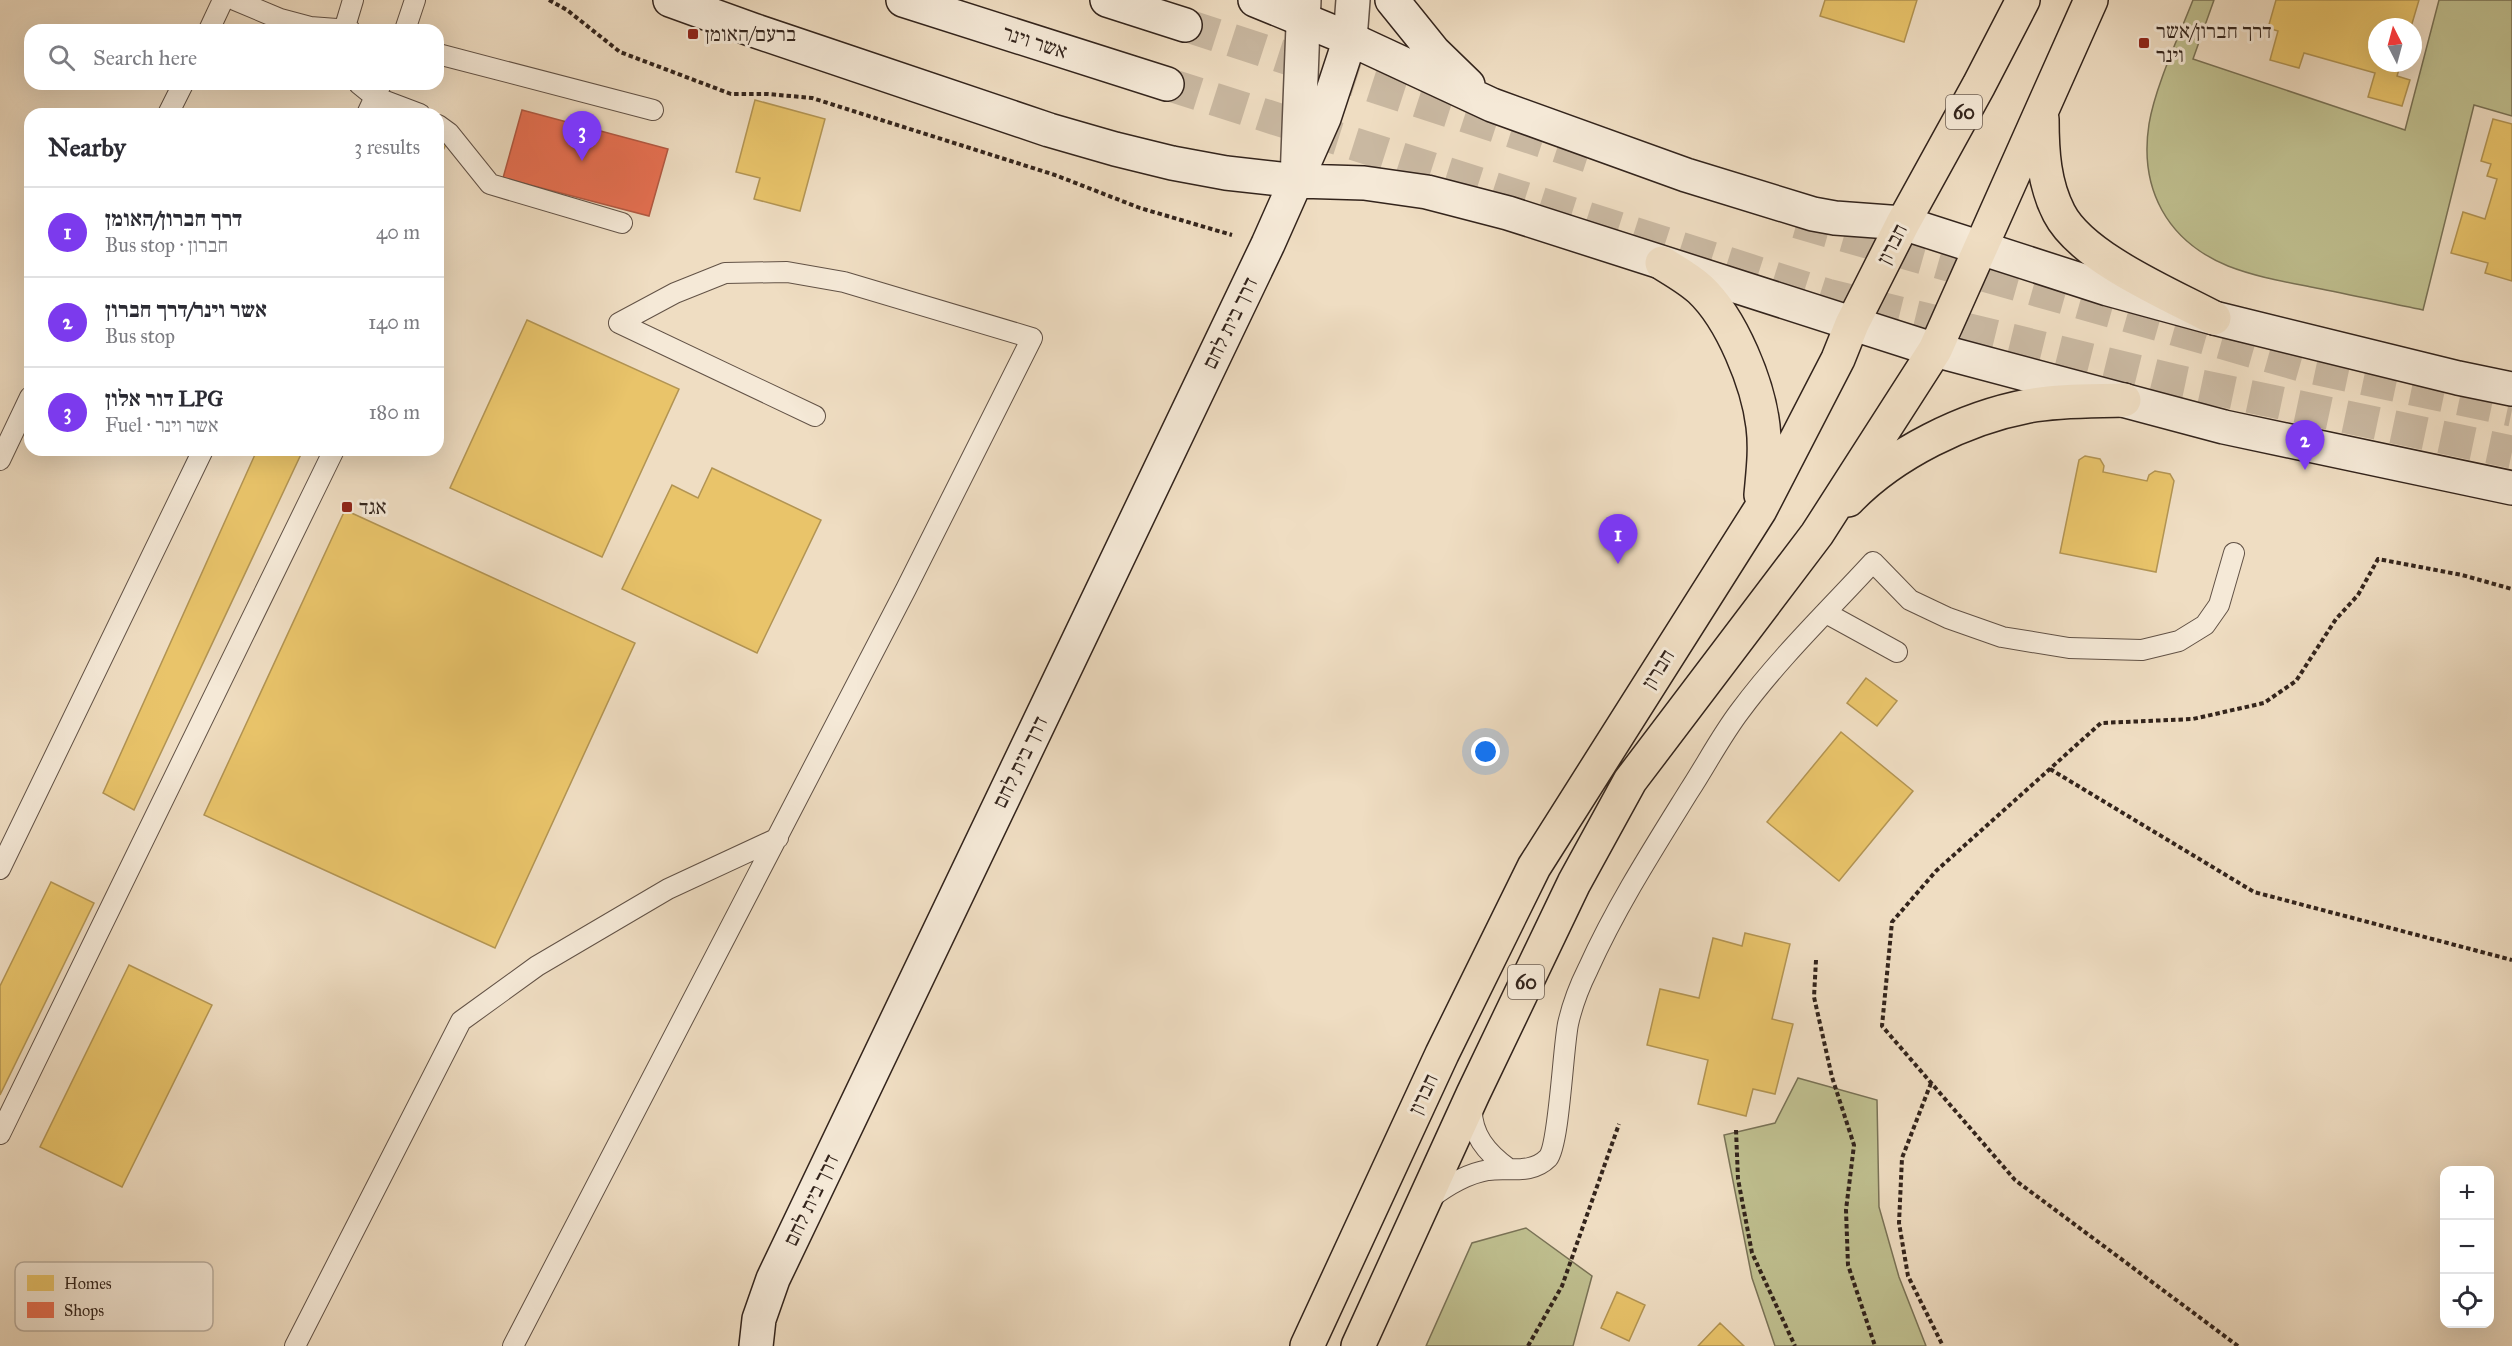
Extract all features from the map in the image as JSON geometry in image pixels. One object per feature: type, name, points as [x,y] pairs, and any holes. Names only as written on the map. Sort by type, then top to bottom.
[{"type":"highway","name":"חברון","points":[[1306,1346],[1442,1054],[1534,867],[1760,510],[1838,359],[1852,324],[1903,222],[2023,0]]},
{"type":"highway","name":"60","points":[[2042,112],[2091,0]]},
{"type":"highway","name":"חברון","points":[[1358,1346],[1421,1205],[1574,883],[1630,782],[1816,534],[1935,350],[2042,112]]},
{"type":"highway","points":[[2042,112],[2044,168],[2052,195],[2070,230],[2110,262],[2214,318]]},
{"type":"highway","points":[[1662,263],[1701,290],[1717,310],[1749,373],[1763,425],[1765,456],[1760,510]]},
{"type":"highway","points":[[1816,534],[1854,494],[1889,467],[1961,426],[1999,412],[2031,406],[2124,400]]},
{"type":"main road","points":[[670,0],[1049,130],[1115,149],[1205,169],[1297,181],[1364,183],[1427,192],[1508,213],[1935,350],[2224,428],[2512,488]]},
{"type":"main road","name":"אשר וינר","points":[[903,0],[1167,84]]},
{"type":"main road","points":[[1107,0],[1185,25]]},
{"type":"main road","points":[[1256,0],[1303,9],[1350,39],[1492,105],[1686,175],[1813,214],[1835,218],[1903,222],[2108,289],[2214,318],[2458,378],[2512,389]]},
{"type":"main road","name":"דרך בית לחם","points":[[756,1346],[759,1319],[773,1279],[1297,181],[1334,90],[1350,39],[1353,0]]},
{"type":"main road","points":[[1392,0],[1434,52],[1492,105]]},
{"type":"main road","name":"דרך בית לחם","points":[[1297,181],[1303,9]]},
{"type":"lane","points":[[212,24],[223,0]]},
{"type":"lane","points":[[235,0],[279,19],[298,24]]},
{"type":"lane","points":[[348,24],[354,0]]},
{"type":"lane","points":[[407,24],[415,0]]},
{"type":"lane","points":[[444,56],[653,110]]},
{"type":"lane","points":[[171,108],[180,90]]},
{"type":"lane","points":[[374,98],[403,108]]},
{"type":"lane","points":[[444,129],[490,184],[622,223]]},
{"type":"lane","points":[[513,1346],[906,589],[1032,338],[844,282],[787,272],[725,273],[675,293],[619,323],[815,416]]},
{"type":"lane","points":[[0,460],[24,410]]},
{"type":"lane","points":[[0,869],[200,456]]},
{"type":"lane","points":[[0,1134],[331,456]]},
{"type":"lane","points":[[1421,1205],[1442,1188],[1466,1176],[1488,1170],[1509,1168],[1523,1170],[1538,1166],[1550,1156],[1556,1138],[1561,1068],[1568,1023],[1587,970],[1631,886],[1739,712],[1793,645],[1873,562],[1910,600],[1948,618],[2002,637],[2069,648],[2142,650],[2179,641],[2205,625],[2219,604],[2234,553]]},
{"type":"lane","points":[[1826,613],[1898,652]]},
{"type":"lane","points":[[295,1346],[461,1021],[537,966],[668,889],[777,838]]},
{"type":"lane","points":[[1473,1094],[1472,1112],[1475,1130],[1482,1146],[1509,1168]]},
{"type":"path","points":[[549,0],[567,10],[620,52],[731,94],[768,94],[812,98],[1055,175],[1140,208],[1268,244]]},
{"type":"path","points":[[2238,1346],[2015,1180],[1882,1026],[1892,922],[1936,871],[2101,723],[2193,719],[2264,703],[2296,681],[2336,619],[2358,595],[2378,559],[2462,575],[2512,589]]},
{"type":"path","points":[[2050,769],[2254,892],[2512,960]]},
{"type":"path","points":[[1816,960],[1814,997],[1832,1077],[1854,1145],[1846,1210],[1848,1265],[1875,1346]]},
{"type":"path","points":[[1931,1083],[1902,1158],[1899,1222],[1908,1276],[1943,1346]]},
{"type":"path","points":[[1528,1346],[1562,1286],[1619,1124]]},
{"type":"path","points":[[1736,1130],[1738,1179],[1752,1253],[1795,1346]]},
{"type":"green space","points":[[2193,0],[2214,0],[2193,59],[2405,130],[2439,0],[2512,0],[2512,116],[2474,105],[2423,310],[2239,270],[2207,255],[2189,242],[2162,210],[2149,170],[2147,148],[2149,124],[2162,78]]},
{"type":"green space","points":[[1798,1078],[1877,1100],[1879,1207],[1899,1277],[1926,1346],[1775,1346],[1752,1278],[1724,1135],[1775,1123]]},
{"type":"green space","points":[[1526,1228],[1592,1276],[1573,1346],[1426,1346],[1472,1243]]},
{"type":"building: Homes","points":[[1825,0],[1917,0],[1904,42],[1820,16]]},
{"type":"building: Homes","points":[[2276,0],[2419,0],[2414,18],[2368,18],[2368,71],[2304,53],[2299,68],[2270,60],[2278,31],[2268,28]]},
{"type":"building: Homes","points":[[2371,72],[2398,72],[2397,76],[2410,80],[2402,106],[2368,97],[2375,73]]},
{"type":"building: Homes","points":[[755,100],[825,119],[800,211],[754,199],[760,178],[736,172]]},
{"type":"building: Homes","points":[[2493,119],[2512,124],[2512,281],[2485,273],[2488,263],[2451,253],[2463,212],[2485,219],[2497,179],[2487,176],[2491,164],[2481,161]]},
{"type":"building: Homes","points":[[527,320],[679,389],[602,557],[450,488]]},
{"type":"building: Homes","points":[[254,456],[300,456],[134,810],[103,793]]},
{"type":"building: Homes","points":[[2085,456],[2100,459],[2104,466],[2103,472],[2147,481],[2149,475],[2155,471],[2170,474],[2174,481],[2156,572],[2060,553],[2079,460]]},
{"type":"building: Homes","points":[[712,468],[821,520],[757,653],[622,589],[672,485],[698,498]]},
{"type":"building: Homes","points":[[345,510],[635,643],[495,948],[204,815]]},
{"type":"building: Homes","points":[[1866,678],[1897,701],[1877,726],[1847,703]]},
{"type":"building: Homes","points":[[1841,732],[1913,791],[1839,881],[1767,822]]},
{"type":"building: Homes","points":[[51,882],[94,903],[0,1095],[0,986]]},
{"type":"building: Homes","points":[[1745,933],[1790,944],[1772,1019],[1793,1024],[1775,1094],[1753,1089],[1746,1116],[1698,1104],[1708,1060],[1647,1045],[1660,989],[1699,998],[1713,938],[1742,946]]},
{"type":"building: Homes","points":[[129,965],[212,1005],[122,1187],[40,1147]]},
{"type":"building: Homes","points":[[1617,1292],[1645,1305],[1629,1341],[1601,1328]]},
{"type":"building: Homes","points":[[1720,1323],[1744,1346],[1698,1346]]},
{"type":"building: Shops","points":[[522,110],[668,149],[649,216],[503,178]]},
{"type":"tunnel","points":[[1185,25],[1588,156]]},
{"type":"tunnel","points":[[1167,84],[1827,295],[2177,381],[2512,452]]},
{"type":"tunnel","points":[[1797,222],[2304,366],[2512,410]]},
{"type":"place","name":"ברעם/האומן","points":[[693,34]]},
{"type":"place","name":"דרך חברון/אשר וינר","points":[[2144,43]]},
{"type":"place","name":"דור אלון LPG","points":[[582,161]]},
{"type":"place","name":"אשר וינר/דרך חברון","points":[[2305,470]]},
{"type":"place","name":"אגד","points":[[347,507]]},
{"type":"place","name":"דרך חברון/האומן","points":[[1618,564]]}]
